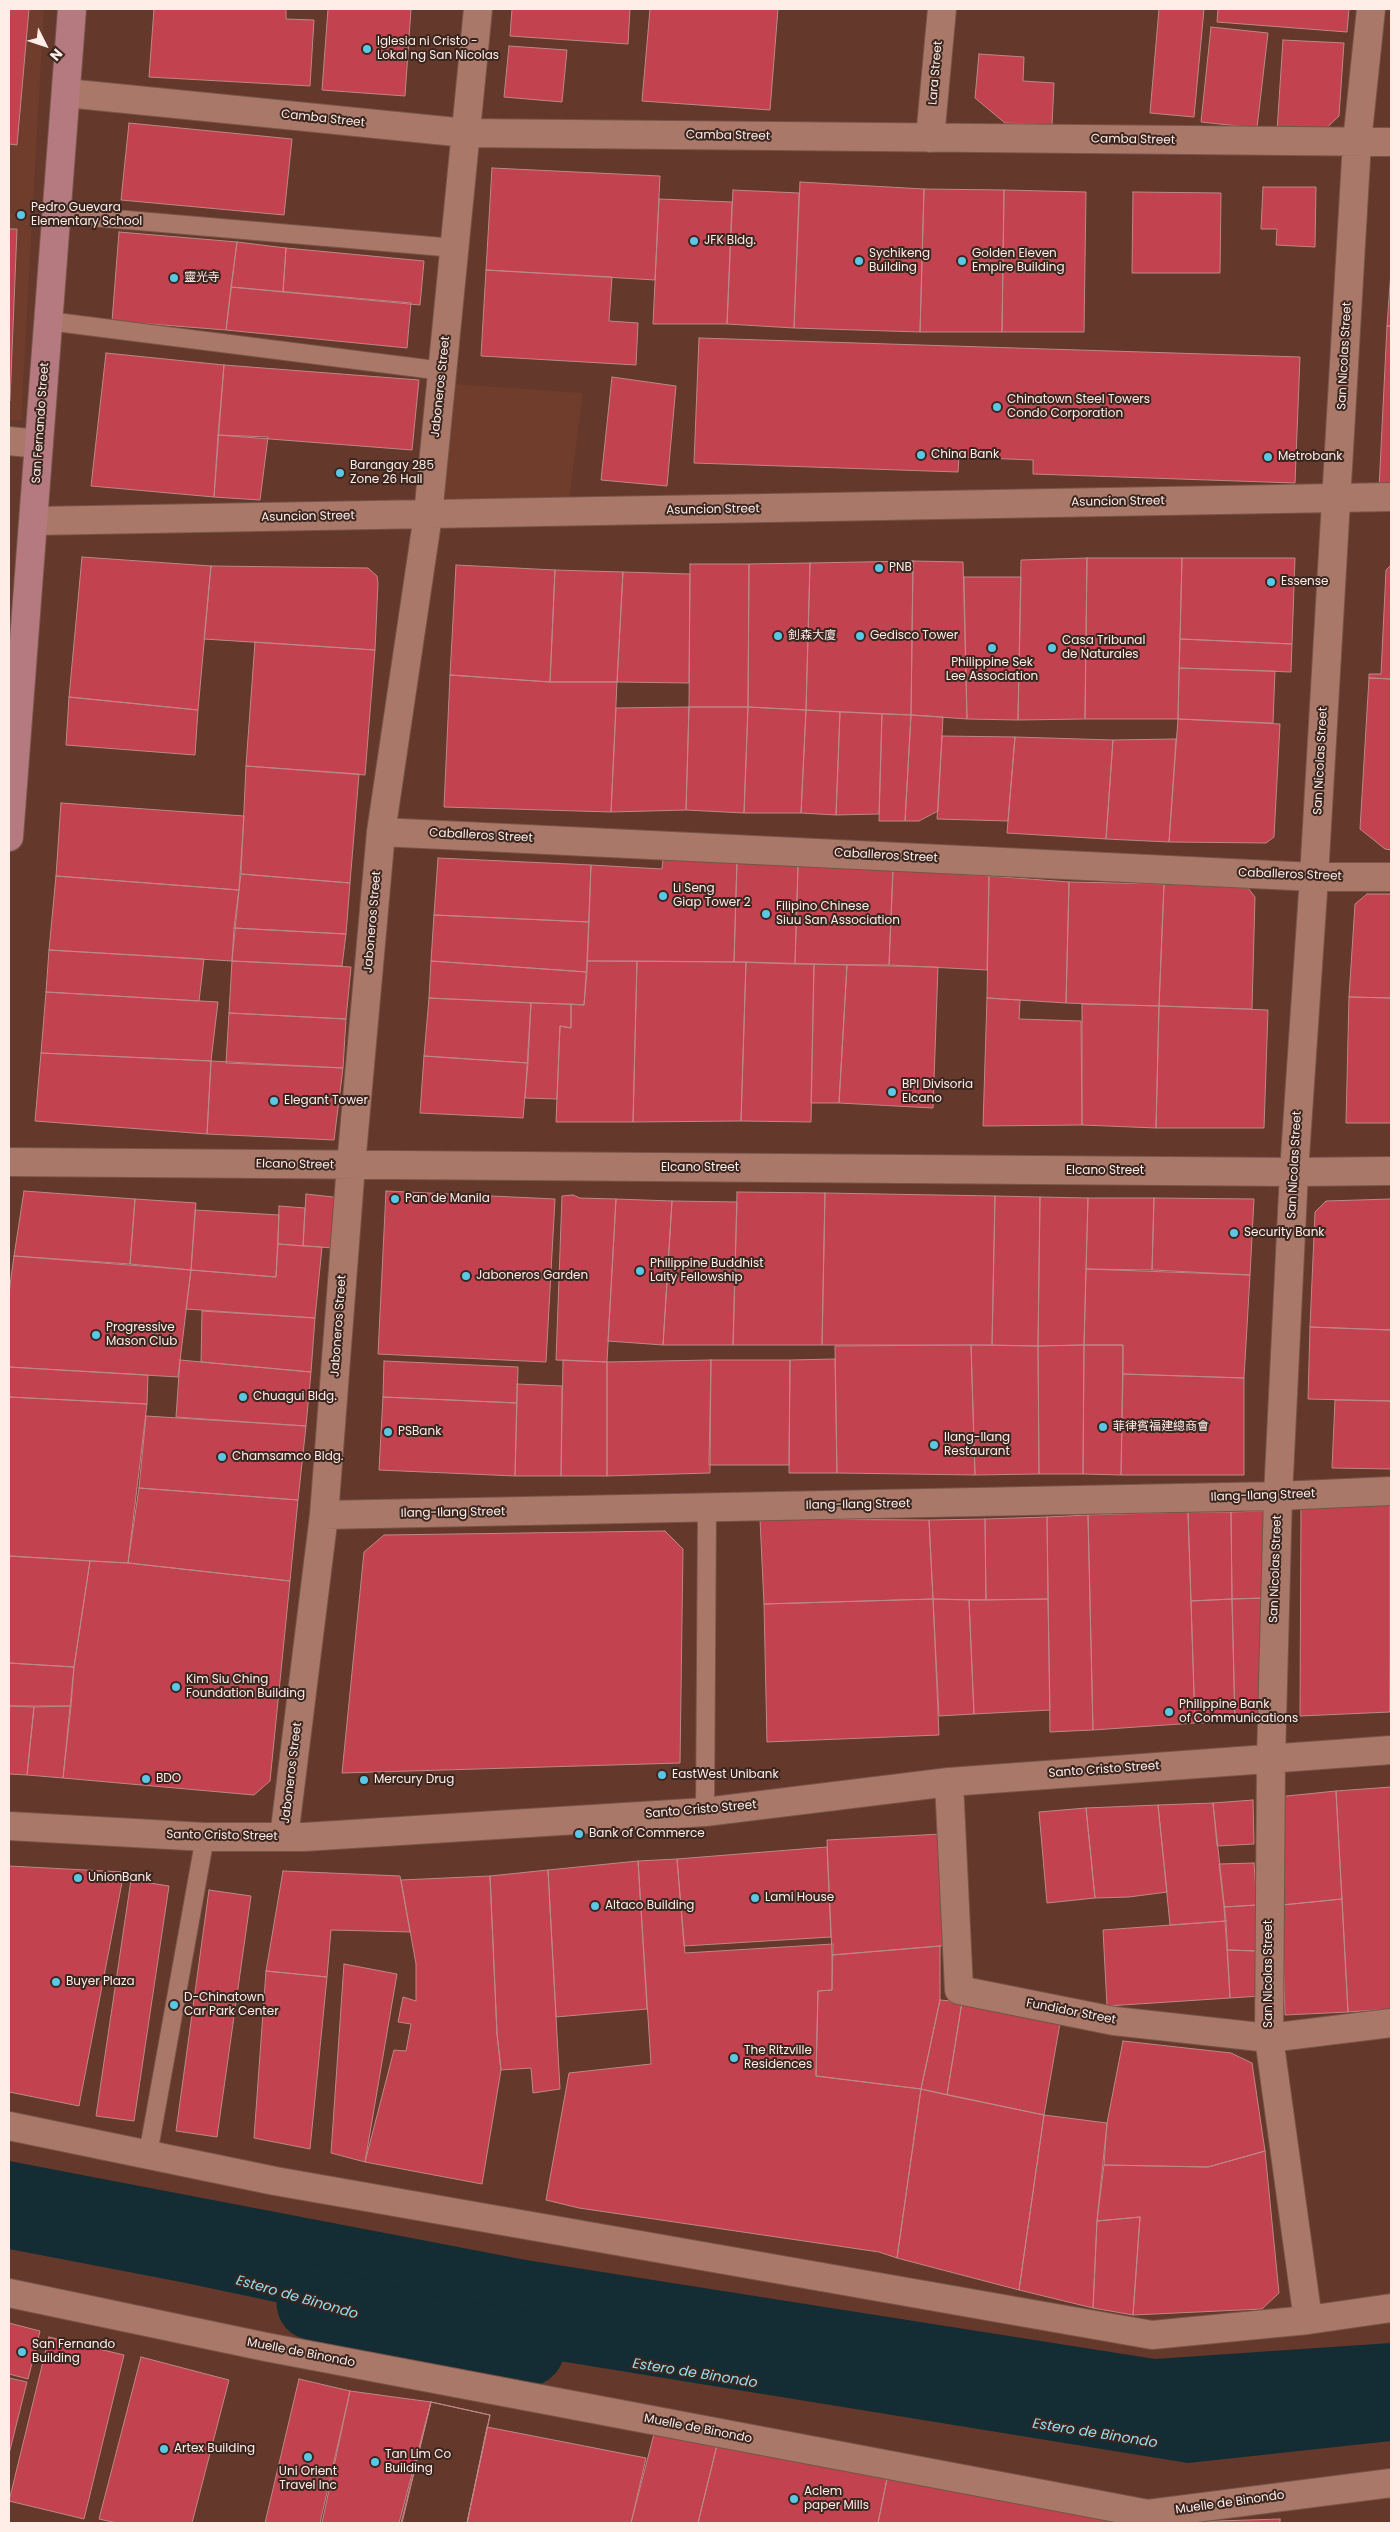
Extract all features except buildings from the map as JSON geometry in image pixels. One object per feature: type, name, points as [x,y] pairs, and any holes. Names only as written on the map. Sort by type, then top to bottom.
[{"type":"street","name":"San Fernando Street","points":[[9,836],[72,9]]},
{"type":"street","name":"Jaboneros Street","points":[[284,1837],[324,1515],[351,1165],[381,832],[428,515],[478,9]]},
{"type":"street","name":"Lara Street","points":[[930,138],[942,9]]},
{"type":"street","name":"San Nicolas Street","points":[[1308,2320],[1269,2038],[1270,1758],[1278,1496],[1294,1172],[1314,877],[1357,142],[1371,9]]},
{"type":"street","name":"Camba Street","points":[[66,93],[466,133],[1391,142]]},
{"type":"street","points":[[9,441],[39,444]]},
{"type":"street","name":"Asuncion Street","points":[[34,521],[1391,497]]},
{"type":"street","name":"Caballeros Street","points":[[381,832],[1314,877],[1391,877]]},
{"type":"street","name":"Elcano Street","points":[[9,1162],[1294,1172],[1391,1171]]},
{"type":"street","name":"Ilang-Ilang Street","points":[[324,1515],[1278,1496],[1391,1491]]},
{"type":"street","name":"Santo Cristo Street","points":[[9,1826],[205,1837],[284,1837],[704,1812],[949,1782],[1391,1750]]},
{"type":"street","name":"Fundidor Street","points":[[949,1782],[959,1990],[1114,2021],[1269,2038],[1391,2023]]},
{"type":"street","points":[[9,2126],[274,2181],[1152,2335],[1308,2320],[1391,2308]]},
{"type":"street","name":"Muelle de Binondo","points":[[9,2293],[266,2347],[1148,2514],[1391,2483]]},
{"type":"lane","points":[[57,214],[455,248]]},
{"type":"lane","points":[[48,321],[443,370]]},
{"type":"lane","points":[[704,1812],[707,1508]]},
{"type":"lane","points":[[148,2154],[205,1837]]},
{"type":"shaded area","name":"Pedro Guevara Elementary School","points":[[9,9],[44,9],[21,421],[9,420]]},
{"type":"shaded area","points":[[456,384],[583,393],[569,501],[441,498]]},
{"type":"water","points":[[9,2161],[526,2260],[1155,2359],[1391,2343],[1391,2441],[1188,2463],[541,2358],[181,2282],[9,2249]]},
{"type":"waterway","name":"Estero de Binondo","points":[[314,2303],[418,2332],[527,2349]]},
{"type":"place","name":"Iglesia ni Cristo - Lokal ng San Nicolas","points":[[367,49]]},
{"type":"place","name":"Pedro Guevara Elementary School","points":[[21,215]]},
{"type":"place","name":"JFK Bldg.","points":[[694,241]]},
{"type":"place","name":"Sychikeng Building","points":[[859,261]]},
{"type":"place","name":"Golden Eleven Empire Building","points":[[962,261]]},
{"type":"place","name":"靈光寺","points":[[174,278]]},
{"type":"place","name":"Chinatown Steel Towers Condo Corporation","points":[[997,407]]},
{"type":"place","name":"China Bank","points":[[921,455]]},
{"type":"place","name":"Metrobank","points":[[1268,457]]},
{"type":"place","name":"Barangay 285 Zone 26 Hall","points":[[340,473]]},
{"type":"place","name":"PNB","points":[[879,568]]},
{"type":"place","name":"Essense","points":[[1271,582]]},
{"type":"place","name":"釗森大廈","points":[[778,636]]},
{"type":"place","name":"Gedisco Tower","points":[[860,636]]},
{"type":"place","name":"Philippine Sek Lee Association","points":[[992,648]]},
{"type":"place","name":"Casa Tribunal de Naturales","points":[[1052,648]]},
{"type":"place","name":"Li Seng Giap Tower 2","points":[[663,896]]},
{"type":"place","name":"Filipino Chinese Siuu San Association","points":[[766,914]]},
{"type":"place","name":"BPI Divisoria Elcano","points":[[892,1092]]},
{"type":"place","name":"Elegant Tower","points":[[274,1101]]},
{"type":"place","name":"Pan de Manila","points":[[395,1199]]},
{"type":"place","name":"Security Bank","points":[[1234,1233]]},
{"type":"place","name":"Philippine Buddhist Laity Fellowship","points":[[640,1271]]},
{"type":"place","name":"Jaboneros Garden","points":[[466,1276]]},
{"type":"place","name":"Progressive Mason Club","points":[[96,1335]]},
{"type":"place","name":"Chuagui Bldg.","points":[[243,1397]]},
{"type":"place","name":"菲律賓福建總商會","points":[[1103,1427]]},
{"type":"place","name":"PSBank","points":[[388,1432]]},
{"type":"place","name":"Ilang-Ilang Restaurant","points":[[934,1445]]},
{"type":"place","name":"Chamsamco Bldg.","points":[[222,1457]]},
{"type":"place","name":"Kim Siu Ching Foundation Building","points":[[176,1687]]},
{"type":"place","name":"Philippine Bank of Communications","points":[[1169,1712]]},
{"type":"place","name":"EastWest Unibank","points":[[662,1775]]},
{"type":"place","name":"BDO","points":[[146,1779]]},
{"type":"place","name":"Mercury Drug","points":[[364,1780]]},
{"type":"place","name":"Bank of Commerce","points":[[579,1834]]},
{"type":"place","name":"UnionBank","points":[[78,1878]]},
{"type":"place","name":"Lami House","points":[[755,1898]]},
{"type":"place","name":"Altaco Building","points":[[595,1906]]},
{"type":"place","name":"Buyer Plaza","points":[[56,1982]]},
{"type":"place","name":"D-Chinatown Car Park Center","points":[[174,2005]]},
{"type":"place","name":"The Ritzville Residences","points":[[734,2058]]},
{"type":"place","name":"San Fernando Building","points":[[22,2352]]},
{"type":"place","name":"Artex Building","points":[[164,2449]]},
{"type":"place","name":"Uni Orient Travel Inc","points":[[308,2457]]},
{"type":"place","name":"Tan Lim Co Building","points":[[375,2462]]},
{"type":"place","name":"Aclem paper Mills","points":[[794,2499]]}]
